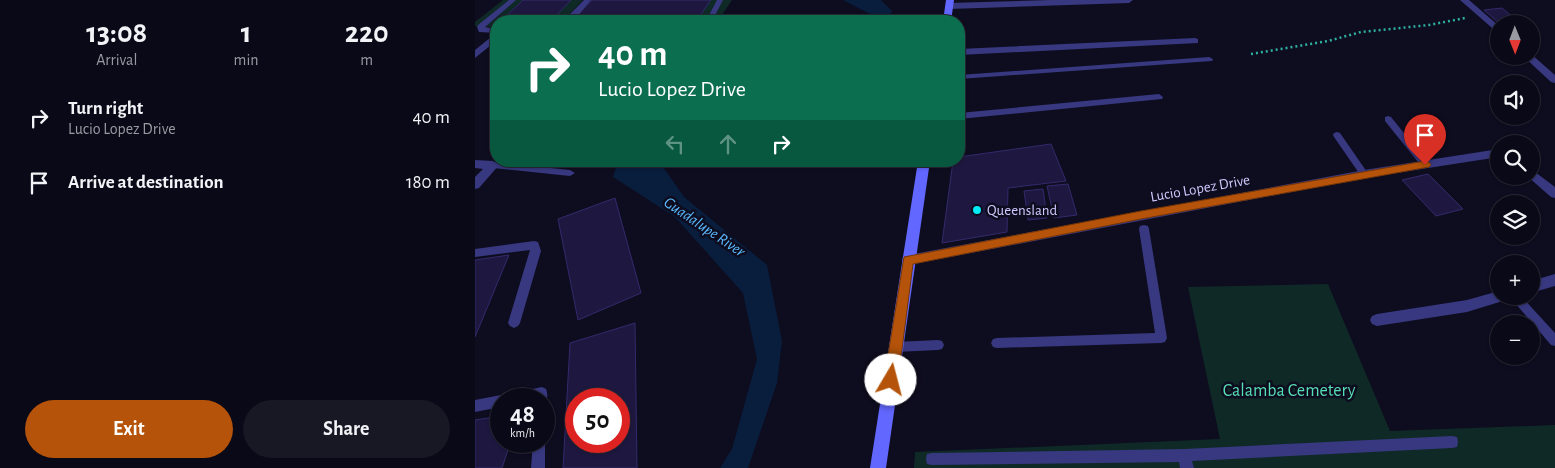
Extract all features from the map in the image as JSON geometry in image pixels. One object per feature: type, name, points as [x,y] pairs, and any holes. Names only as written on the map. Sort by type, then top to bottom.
[{"type":"main road","points":[[878,468],[923,167]]},
{"type":"street","points":[[950,3],[1129,0]]},
{"type":"street","points":[[1464,0],[1490,23]]},
{"type":"street","points":[[475,55],[490,41]]},
{"type":"street","points":[[965,52],[1195,41]]},
{"type":"street","points":[[1538,65],[1555,80]]},
{"type":"street","name":"Lucio Lopez Drive","points":[[908,260],[1364,174],[1490,154]]},
{"type":"street","points":[[475,164],[490,166]]},
{"type":"street","points":[[475,186],[492,167]]},
{"type":"street","points":[[1540,181],[1555,194]]},
{"type":"street","points":[[1540,285],[1555,280]]},
{"type":"street","points":[[1377,320],[1467,306],[1490,299]]},
{"type":"lane","points":[[495,15],[513,0]]},
{"type":"lane","points":[[574,15],[588,0]]},
{"type":"lane","points":[[712,15],[720,0]]},
{"type":"lane","points":[[490,19],[481,27],[482,30],[490,31]]},
{"type":"lane","points":[[965,77],[1209,60]]},
{"type":"lane","points":[[965,115],[1159,97]]},
{"type":"lane","points":[[1388,119],[1425,165]]},
{"type":"lane","points":[[1337,135],[1364,174]]},
{"type":"lane","points":[[504,167],[570,173]]},
{"type":"lane","points":[[997,343],[1161,338],[1144,229]]},
{"type":"lane","points":[[475,253],[533,244],[536,251],[514,323]]},
{"type":"lane","points":[[1522,305],[1555,341]]},
{"type":"lane","points":[[895,347],[938,345]]},
{"type":"lane","points":[[475,406],[490,403]]},
{"type":"lane","points":[[932,458],[1185,454],[1452,442]]},
{"type":"lane","points":[[538,468],[539,453]]},
{"type":"lane","points":[[1185,454],[1187,468]]},
{"type":"path","points":[[1251,54],[1327,41],[1361,32],[1429,25],[1480,15]]},
{"type":"green space","points":[[503,0],[523,0],[507,15],[490,15],[490,27],[475,26],[475,22]]},
{"type":"green space","points":[[571,0],[583,0],[569,15],[557,15]]},
{"type":"green space","points":[[711,0],[732,0],[722,15],[700,15]]},
{"type":"green space","name":"Calamba Cemetery","points":[[1328,284],[1390,431],[1555,425],[1555,468],[914,468],[915,452],[1220,439],[1188,287]]},
{"type":"water","points":[[843,0],[881,0],[892,11],[890,15],[870,14]]},
{"type":"water","name":"Guadalupe River","points":[[616,167],[663,167],[684,197],[767,265],[782,341],[777,383],[748,468],[720,468],[732,449],[757,359],[743,293],[675,217],[613,177]]},
{"type":"building","points":[[523,0],[571,0],[557,15],[507,15]]},
{"type":"building","points":[[592,0],[711,0],[700,15],[578,15]]},
{"type":"building","points":[[1502,8],[1510,15],[1490,15],[1484,10]]},
{"type":"building","name":"Queensland","points":[[1051,144],[1066,181],[1008,188],[1007,232],[942,243],[952,167],[965,167],[965,156]]},
{"type":"building","points":[[1428,174],[1463,209],[1436,216],[1402,180]]},
{"type":"building","points":[[1068,184],[1077,215],[1054,218],[1047,186]]},
{"type":"building","points":[[1043,189],[1047,218],[1028,220],[1024,191]]},
{"type":"building","points":[[615,198],[641,293],[578,320],[558,219]]},
{"type":"building","points":[[509,255],[475,337],[475,260]]},
{"type":"building","points":[[635,323],[637,468],[563,468],[565,432],[565,453],[630,453],[630,388],[567,388],[570,343]]},
{"type":"building","points":[[490,418],[490,453],[507,453],[502,468],[475,468],[475,420]]},
{"type":"place","name":"Queensland","points":[[977,210]]},
{"type":"route","points":[[891,380],[908,260],[1364,174],[1425,165]]}]
